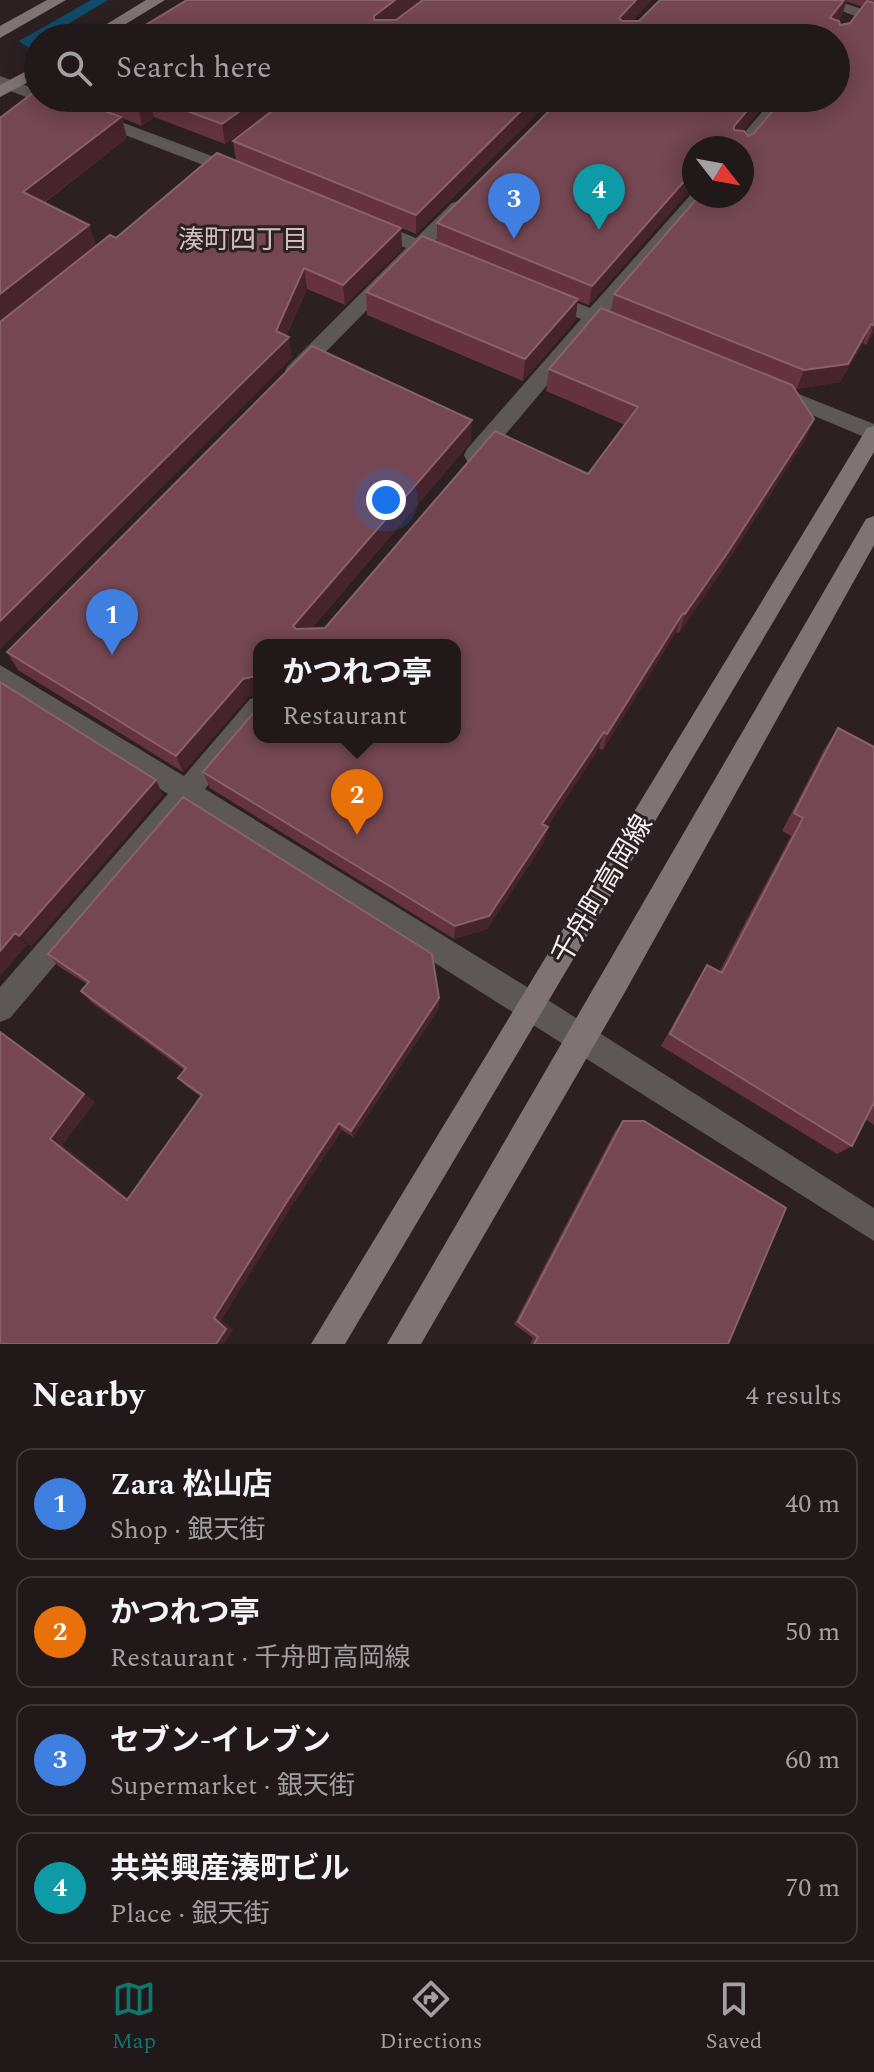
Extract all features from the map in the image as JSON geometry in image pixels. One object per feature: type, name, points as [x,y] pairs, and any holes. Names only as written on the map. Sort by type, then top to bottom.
[{"type":"street","points":[[0,33],[58,0]]},
{"type":"street","points":[[116,24],[157,0]]},
{"type":"street","points":[[820,0],[874,18]]},
{"type":"street","points":[[847,24],[857,12]]},
{"type":"street","points":[[3,87],[24,77]]},
{"type":"street","points":[[3,87],[24,93]]},
{"type":"street","points":[[85,112],[223,158],[258,180]]},
{"type":"street","points":[[750,136],[771,112]]},
{"type":"street","points":[[193,182],[223,158]]},
{"type":"street","points":[[276,391],[472,193]]},
{"type":"street","points":[[463,469],[688,208]]},
{"type":"street","points":[[354,219],[464,265]]},
{"type":"street","points":[[522,288],[636,335]]},
{"type":"street","points":[[752,382],[874,433]]},
{"type":"street","name":"千舟町高岡線","points":[[327,1344],[874,433]]},
{"type":"street","name":"千舟町高岡線","points":[[403,1344],[582,1038],[874,525]]},
{"type":"street","points":[[4,667],[188,790],[874,1226]]},
{"type":"street","points":[[0,1008],[253,714]]},
{"type":"water","points":[[91,0],[108,0],[68,24],[49,24]]},
{"type":"building","points":[[187,0],[395,0],[374,16],[374,20],[396,20],[423,0],[636,0],[619,18],[622,21],[639,21],[660,0],[844,0],[830,18],[840,24],[147,24]]},
{"type":"building","points":[[867,1],[874,3],[874,325],[871,324],[848,364],[804,370],[614,294],[689,208],[754,208],[754,136],[748,136],[772,112],[850,112],[850,24],[845,24],[850,23]]},
{"type":"building","points":[[24,100],[24,112],[108,112],[121,117],[23,192],[89,225],[0,294],[0,118]]},
{"type":"building","points":[[190,112],[239,112],[222,124]]},
{"type":"building","points":[[271,112],[520,112],[416,215],[233,141]]},
{"type":"building","points":[[548,112],[746,112],[734,126],[734,130],[744,131],[748,136],[682,136],[682,184],[592,286],[437,223]]},
{"type":"building","points":[[217,153],[401,228],[343,285],[304,268],[276,331],[289,337],[0,621],[0,322],[110,235],[116,238]]},
{"type":"building","points":[[422,236],[578,299],[525,359],[366,292]]},
{"type":"building","points":[[601,308],[792,385],[814,419],[728,552],[683,613],[607,734],[604,732],[542,824],[548,827],[489,916],[455,926],[203,772],[253,714],[253,743],[461,743],[461,639],[253,639],[253,677],[243,679],[176,756],[7,652],[312,346],[472,420],[293,626],[296,629],[325,628],[495,431],[588,474],[638,407],[549,369]]},
{"type":"building","points":[[0,682],[156,780],[19,936],[15,933],[0,951]]},
{"type":"building","points":[[838,728],[874,747],[874,1105],[852,1146],[670,1034],[707,965],[722,973],[803,818],[794,813]]},
{"type":"building","points":[[183,797],[432,954],[439,998],[351,1131],[339,1123],[288,1200],[214,1318],[226,1329],[216,1344],[0,1344],[0,1032],[84,1094],[50,1139],[127,1200],[202,1095],[178,1078],[186,1068],[81,991],[89,982],[48,954]]},
{"type":"building","points":[[623,1121],[644,1121],[786,1208],[728,1344],[534,1344],[538,1337],[518,1322]]},
{"type":"place","name":"共栄興産湊町ビル","points":[[599,230]]},
{"type":"place","name":"セブン-イレブン","points":[[514,239]]},
{"type":"place","name":"Zara 松山店","points":[[112,655]]},
{"type":"place","name":"かつれつ亭","points":[[357,835]]},
{"type":"district","name":"湊町四丁目","points":[[243,239]]}]
